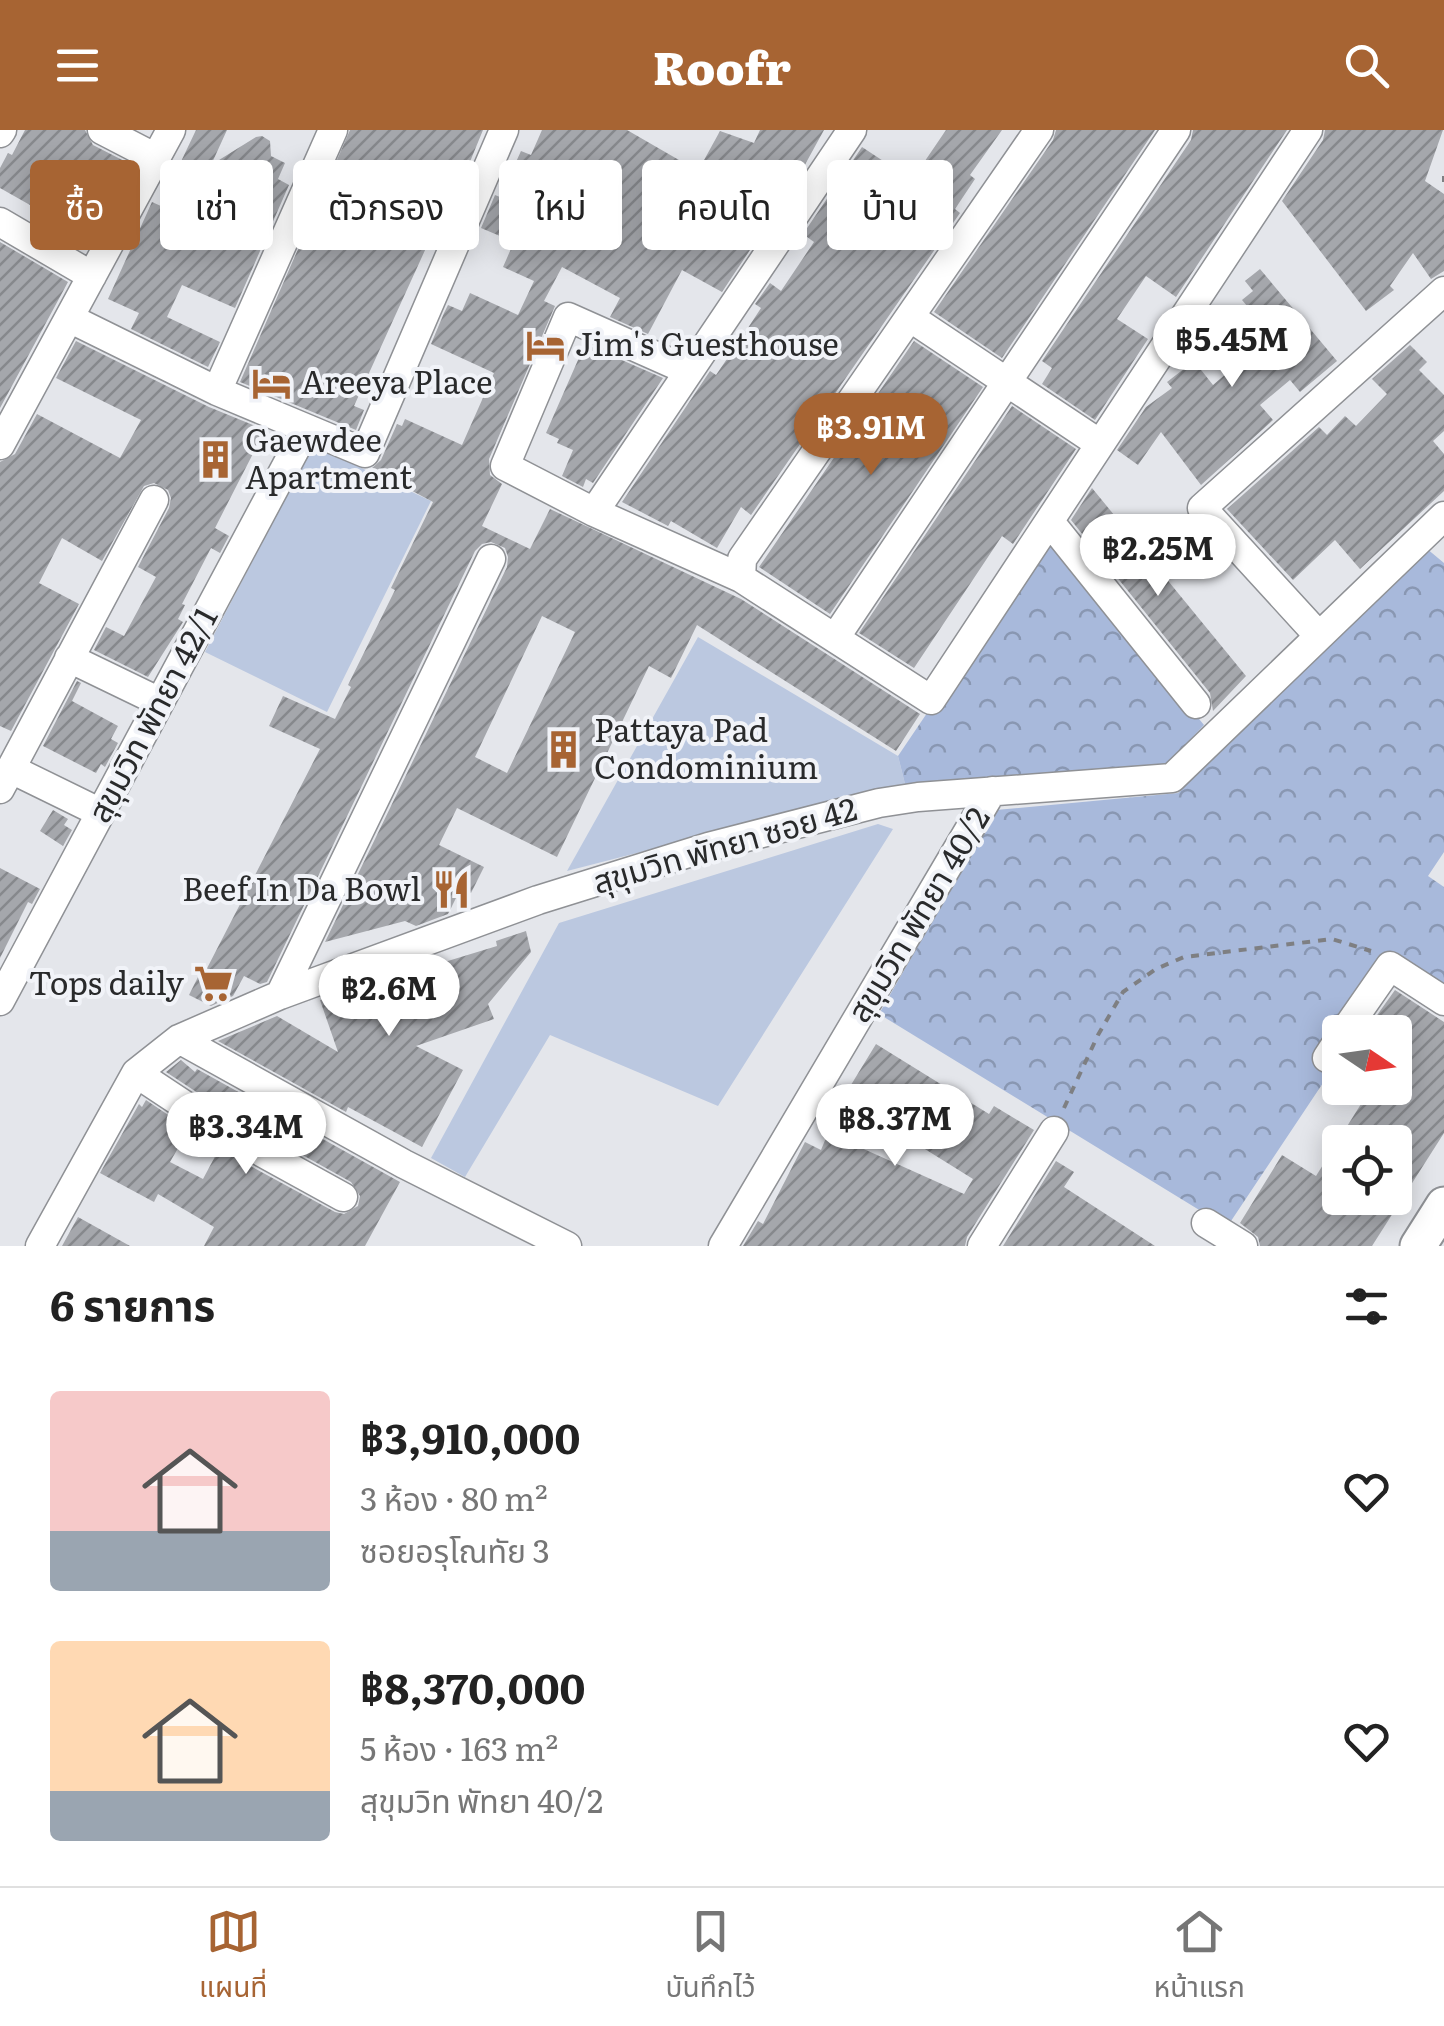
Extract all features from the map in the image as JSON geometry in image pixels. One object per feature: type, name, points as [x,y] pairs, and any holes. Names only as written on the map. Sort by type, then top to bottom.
[{"type":"main road","points":[[1421,1245],[1444,1205]]},
{"type":"street","points":[[102,130],[156,158]]},
{"type":"street","points":[[0,446],[171,130]]},
{"type":"street","points":[[217,390],[333,130]]},
{"type":"street","points":[[69,318],[217,390],[365,453],[504,130]]},
{"type":"street","points":[[594,512],[852,130]]},
{"type":"street","points":[[741,578],[742,558],[1039,130]]},
{"type":"street","points":[[835,638],[1176,130]]},
{"type":"street","points":[[687,370],[568,317],[505,466],[594,512],[741,578],[932,700],[1308,130]]},
{"type":"street","points":[[0,222],[92,276]]},
{"type":"street","points":[[1319,636],[1202,508],[1444,291]]},
{"type":"street","points":[[910,318],[1100,444]]},
{"type":"street","name":"สุขุมวิท พัทยา 42/1","points":[[4,983],[101,813],[306,429]]},
{"type":"street","points":[[101,813],[5,779],[154,500]]},
{"type":"street","name":"สุขุมวิท พัทยา ซอย 42","points":[[40,1246],[136,1073],[179,1038],[280,995],[538,900],[708,847],[879,803],[1172,778],[1444,516]]},
{"type":"street","points":[[1050,522],[1196,704]]},
{"type":"street","points":[[280,995],[491,559]]},
{"type":"street","points":[[70,658],[160,702]]},
{"type":"street","name":"สุขุมวิท พัทยา 40/2","points":[[723,1246],[992,791]]},
{"type":"street","points":[[1356,1015],[1390,966],[1444,1001]]},
{"type":"street","points":[[179,1038],[404,1164],[567,1246]]},
{"type":"street","points":[[136,1073],[225,1132],[343,1197]]},
{"type":"street","points":[[982,1246],[1054,1130]]},
{"type":"street","points":[[1206,1223],[1242,1246]]},
{"type":"path","points":[[1054,1130],[1098,1035],[1123,992],[1156,968],[1184,957],[1332,940],[1368,950],[1390,966]]},
{"type":"shaded area","points":[[313,445],[431,501],[327,712],[205,652]]},
{"type":"shaded area","points":[[698,637],[898,756],[905,784],[567,871]]},
{"type":"shaded area","points":[[878,824],[893,829],[718,1106],[550,1035],[465,1177],[431,1158],[559,923]]},
{"type":"green space","points":[[1048,534],[1204,725],[1166,765],[905,784],[898,756]]},
{"type":"green space","points":[[1426,548],[1444,563],[1444,852],[1428,876],[1444,887],[1444,989],[1405,960],[1368,1015],[1322,1015],[1322,1084],[1227,1227],[879,1014],[996,810],[1178,793]]},
{"type":"building","points":[[25,130],[85,130],[93,145],[122,160],[30,160],[30,205],[0,188],[0,168],[8,153],[12,155]]},
{"type":"building","points":[[196,130],[227,130],[213,160],[182,160]]},
{"type":"building","points":[[350,130],[483,130],[471,160],[337,160]]},
{"type":"building","points":[[542,130],[627,130],[679,160],[642,160],[642,250],[750,250],[722,292],[682,270],[648,334],[610,317],[620,298],[562,267],[544,301],[555,306],[489,459],[490,475],[502,484],[482,526],[530,549],[550,509],[741,599],[920,714],[896,751],[697,625],[671,678],[649,666],[557,857],[457,808],[439,845],[484,867],[471,893],[461,888],[448,914],[416,926],[405,921],[325,942],[507,567],[505,548],[491,542],[482,544],[475,551],[267,982],[260,984],[244,976],[233,996],[211,1006],[189,995],[198,977],[202,978],[320,749],[269,726],[283,696],[335,719],[433,502],[371,469],[381,460],[397,424],[402,426],[405,419],[462,445],[494,373],[431,344],[448,305],[462,311],[470,293],[518,315],[534,281],[503,267],[510,250],[622,250],[622,160],[517,160],[521,151],[531,155]],"holes":[[[542,616],[575,632],[507,773],[475,757]]]},
{"type":"building","points":[[760,130],[824,130],[807,161],[704,160],[720,131],[754,143]]},
{"type":"building","points":[[946,130],[1002,130],[970,175],[975,179],[955,209],[960,213],[953,223],[953,160],[926,160]]},
{"type":"building","points":[[1056,130],[1155,130],[1002,358],[934,312],[1053,140]]},
{"type":"building","points":[[1193,130],[1287,130],[1176,297],[1146,276],[1117,319],[1148,339],[1095,420],[1042,384],[1052,368],[1042,361],[1191,140]]},
{"type":"building","points":[[1325,130],[1443,130],[1425,181],[1444,194],[1444,271],[1431,279],[1413,253],[1390,286],[1394,290],[1366,311],[1282,201],[1323,140]]},
{"type":"building","points":[[262,136],[270,141],[271,156],[285,163],[278,179],[289,185],[273,221],[273,160],[219,160]]},
{"type":"building","points":[[862,147],[882,160],[853,160]]},
{"type":"building","points":[[495,195],[499,197],[499,236],[481,228]]},
{"type":"building","points":[[827,199],[827,250],[934,250],[751,515],[741,507],[717,548],[671,521],[668,526],[622,502],[710,371],[716,375],[744,334],[761,308],[755,304],[770,283],[781,291],[814,242],[807,237],[807,228]]},
{"type":"building","points":[[152,202],[160,206],[160,250],[260,250],[235,308],[182,285],[167,317],[220,342],[208,367],[131,329],[139,313],[108,299],[130,250],[140,250],[140,228]]},
{"type":"building","points":[[0,242],[68,282],[0,408]]},
{"type":"building","points":[[298,250],[425,250],[354,406],[364,410],[356,430],[240,382]]},
{"type":"building","points":[[1260,269],[1337,361],[1300,392],[1290,380],[1260,405],[1273,420],[1201,485],[1161,432],[1138,465],[1117,450],[1146,407],[1172,388],[1167,382],[1194,361],[1213,385],[1261,344],[1253,334],[1264,326],[1242,300],[1253,291],[1245,281]]},
{"type":"building","points":[[76,341],[209,407],[265,430],[215,528],[229,536],[220,553],[211,548],[182,604],[185,605],[178,619],[183,622],[148,677],[94,650],[106,627],[124,636],[156,577],[138,567],[169,508],[168,490],[154,483],[144,486],[102,561],[62,538],[39,583],[79,604],[11,731],[0,726],[0,462],[15,454],[37,414],[120,458],[141,420],[56,378]]},
{"type":"building","points":[[914,341],[983,387],[830,614],[759,567]]},
{"type":"building","points":[[585,344],[663,378],[593,483],[586,479],[583,487],[562,476],[573,450],[546,433]]},
{"type":"building","points":[[1410,345],[1427,362],[1419,370],[1444,395],[1444,431],[1433,441],[1444,454],[1444,491],[1360,569],[1335,540],[1293,580],[1227,509],[1319,427],[1327,435],[1345,416],[1356,426],[1387,394],[1372,379]]},
{"type":"building","points":[[1012,406],[1076,449],[1013,544],[1002,536],[914,668],[859,633]]},
{"type":"building","points":[[1092,488],[1246,676],[1213,711],[1210,693],[1071,520]]},
{"type":"building","points":[[77,681],[81,683],[72,701],[118,726],[111,739],[118,743],[105,767],[101,764],[96,773],[43,746]]},
{"type":"building","points":[[53,810],[68,819],[64,825],[72,830],[63,846],[40,831]]},
{"type":"building","points":[[0,868],[40,889],[32,904],[28,902],[0,958]]},
{"type":"building","points":[[526,931],[531,952],[488,1004],[494,1019],[416,1046],[463,1070],[422,1147],[348,1107],[346,1112],[218,1041],[277,1016],[338,1052],[320,1000],[497,946],[496,941]]},
{"type":"building","points":[[1395,990],[1444,1022],[1444,1133],[1412,1183],[1412,1125],[1348,1125],[1360,1105],[1412,1105],[1412,1015],[1377,1015]]},
{"type":"building","points":[[876,1044],[989,1114],[994,1106],[1034,1130],[965,1246],[743,1246],[758,1221],[763,1224],[805,1142],[821,1150],[828,1133],[964,1194],[973,1179],[843,1098]]},
{"type":"building","points":[[181,1060],[195,1072],[197,1069],[400,1182],[365,1246],[204,1246],[214,1227],[158,1194],[154,1202],[100,1173],[139,1104],[142,1107],[146,1100],[189,1129],[170,1162],[203,1179],[219,1149],[335,1212],[344,1214],[358,1206],[360,1196],[351,1182],[236,1118],[166,1072]]},
{"type":"building","points":[[1282,1155],[1316,1176],[1322,1166],[1322,1215],[1392,1215],[1372,1246],[1260,1246],[1258,1237],[1240,1223]]},
{"type":"building","points":[[1056,1161],[1074,1172],[1064,1187],[1155,1246],[1003,1246]]},
{"type":"building","points":[[78,1217],[130,1246],[62,1246]]},
{"type":"place","name":"Jim's Guesthouse","points":[[545,345]]},
{"type":"place","name":"Areeya Place","points":[[271,383]]},
{"type":"place","name":"Gaewdee Apartment","points":[[215,459]]},
{"type":"place","name":"Pattaya Pad Condominium","points":[[564,749]]},
{"type":"place","name":"Beef In Da Bowl","points":[[451,890]]},
{"type":"place","name":"Tops daily","points":[[214,984]]}]
